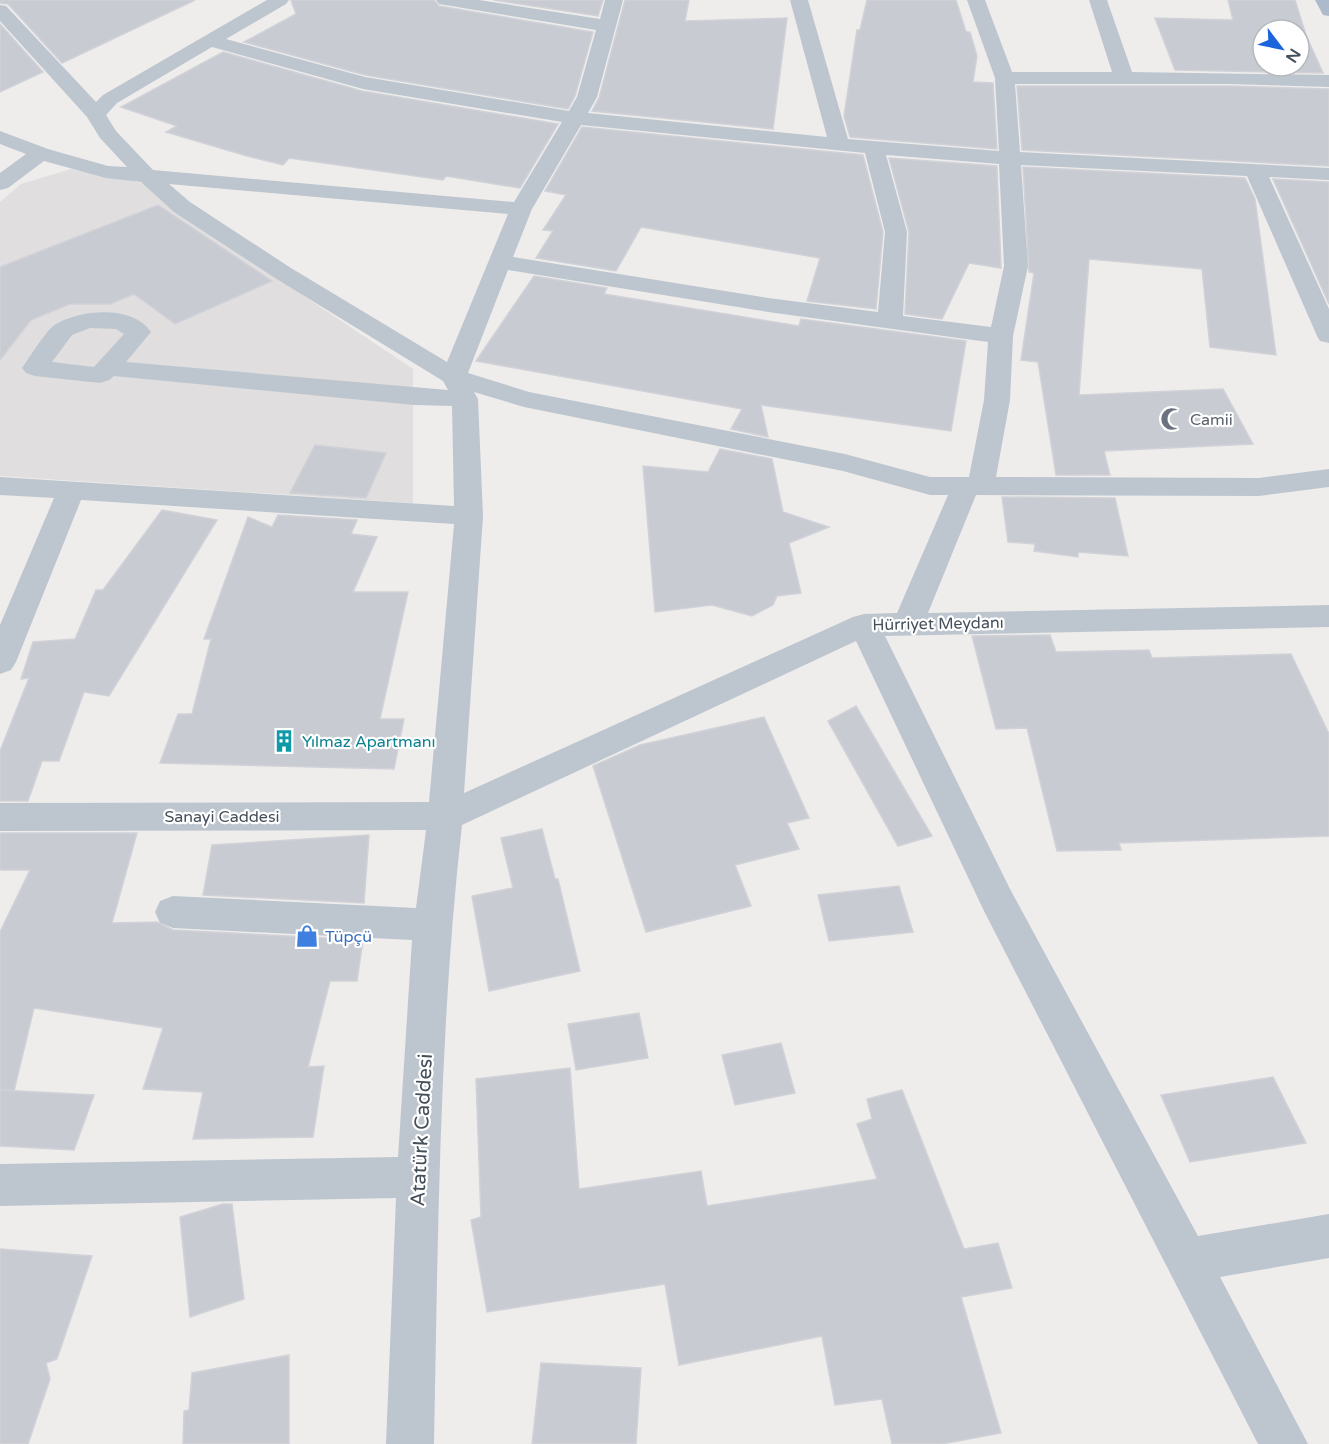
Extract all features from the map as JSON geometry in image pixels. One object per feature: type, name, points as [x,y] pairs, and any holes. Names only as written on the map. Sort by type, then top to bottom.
[{"type":"main road","points":[[1324,0],[1329,12]]},
{"type":"street","points":[[237,0],[257,13]]},
{"type":"street","points":[[96,114],[110,99],[280,0]]},
{"type":"street","points":[[445,0],[607,26]]},
{"type":"street","points":[[459,388],[500,262],[521,209],[586,97],[614,0]]},
{"type":"street","points":[[799,0],[839,145]]},
{"type":"street","points":[[908,624],[973,487],[997,400],[1001,336],[1016,266],[1005,78],[976,0]]},
{"type":"street","points":[[1098,0],[1124,78]]},
{"type":"street","points":[[0,9],[96,114],[107,134],[145,174],[183,207],[459,388]]},
{"type":"street","points":[[210,41],[363,83],[574,118],[839,145],[1008,158],[1329,174]]},
{"type":"street","points":[[1005,78],[1329,81]]},
{"type":"street","points":[[0,138],[41,153],[106,171],[521,209]]},
{"type":"street","points":[[874,148],[896,232],[890,321]]},
{"type":"street","points":[[0,183],[41,153]]},
{"type":"street","points":[[1255,170],[1329,336]]},
{"type":"street","points":[[500,262],[768,305],[1001,336]]},
{"type":"street","points":[[109,367],[414,397],[459,388],[845,463],[930,486],[1259,487],[1329,478]]},
{"type":"street","name":"Atatürk Caddesi","points":[[410,1444],[418,1177],[432,925],[445,817],[469,516],[459,388]]},
{"type":"street","points":[[0,486],[469,516]]},
{"type":"street","points":[[0,662],[71,491]]},
{"type":"street","name":"Hürriyet Meydanı","points":[[445,817],[864,625],[1329,616]]},
{"type":"street","points":[[864,625],[997,900],[1284,1444]]},
{"type":"street","name":"Sanayi Caddesi","points":[[0,817],[379,815],[445,817]]},
{"type":"street","points":[[173,912],[432,925]]},
{"type":"street","points":[[0,1185],[418,1177]]},
{"type":"street","points":[[1187,1260],[1329,1236]]},
{"type":"shaded area","points":[[71,169],[147,184],[231,247],[413,369],[413,503],[0,476],[0,202],[21,184]]},
{"type":"building","points":[[0,0],[195,0],[62,63],[8,4],[0,3]]},
{"type":"building","points":[[291,0],[434,0],[439,6],[593,32],[575,96],[568,109],[365,75],[244,42],[296,14]]},
{"type":"building","points":[[494,0],[603,0],[598,16]]},
{"type":"building","points":[[625,0],[689,0],[685,21],[787,18],[773,129],[592,111],[599,98]]},
{"type":"building","points":[[867,0],[956,0],[966,32],[970,32],[977,56],[973,82],[993,83],[997,149],[850,137],[844,116],[857,30],[860,30]]},
{"type":"building","points":[[1228,0],[1295,0],[1301,18],[1251,18],[1251,72],[1175,70],[1155,18],[1233,20]]},
{"type":"building","points":[[0,24],[43,72],[0,92]]},
{"type":"building","points":[[1311,46],[1323,73],[1311,73]]},
{"type":"building","points":[[223,52],[362,91],[558,124],[520,188],[446,176],[443,180],[289,158],[283,165],[166,132],[177,126],[121,107]]},
{"type":"building","points":[[1017,86],[1229,86],[1329,89],[1329,166],[1022,150]]},
{"type":"building","points":[[582,127],[863,155],[883,232],[876,309],[807,301],[820,258],[641,227],[616,271],[536,258],[553,231],[543,230],[566,195],[545,191]]},
{"type":"building","points":[[889,158],[997,166],[1001,268],[969,263],[942,319],[905,314],[909,232]]},
{"type":"building","points":[[1023,167],[1245,178],[1255,199],[1276,355],[1210,347],[1202,269],[1089,259],[1079,395],[1223,389],[1253,444],[1104,451],[1110,475],[1056,475],[1038,362],[1021,360],[1034,273],[1029,272]]},
{"type":"building","points":[[1273,179],[1329,182],[1329,304]]},
{"type":"building","points":[[158,205],[272,281],[175,324],[134,294],[110,304],[70,304],[31,320],[0,360],[0,267]]},
{"type":"building","points":[[534,276],[607,288],[604,294],[799,326],[801,319],[966,341],[951,431],[761,405],[768,437],[731,429],[742,409],[476,361]]},
{"type":"building","points":[[315,445],[386,453],[366,498],[290,493]]},
{"type":"building","points":[[720,449],[772,459],[783,512],[829,527],[789,543],[801,593],[777,596],[773,605],[752,616],[712,605],[655,612],[643,466],[708,472]]},
{"type":"building","points":[[1002,497],[1115,498],[1128,556],[1078,552],[1078,557],[1034,551],[1035,544],[1008,542]]},
{"type":"building","points":[[162,510],[217,520],[109,696],[84,692],[59,761],[42,761],[28,801],[0,801],[0,751],[29,678],[21,679],[33,642],[75,639],[96,590],[103,590]]},
{"type":"building","points":[[278,515],[357,520],[351,534],[377,537],[353,592],[408,592],[380,719],[404,719],[394,769],[160,763],[178,714],[192,714],[211,639],[204,639],[248,517],[272,527]]},
{"type":"building","points":[[1050,635],[1056,652],[1149,650],[1152,658],[1291,654],[1329,734],[1329,836],[1119,843],[1121,850],[1057,851],[1027,728],[996,729],[972,636]]},
{"type":"building","points":[[856,706],[932,836],[898,846],[828,721]]},
{"type":"building","points":[[764,717],[809,818],[787,823],[799,849],[735,865],[751,906],[646,932],[593,766],[640,745]]},
{"type":"building","points":[[542,829],[555,879],[558,879],[580,971],[489,991],[472,896],[513,888],[501,838]]},
{"type":"building","points":[[0,833],[137,833],[112,923],[157,922],[173,930],[363,940],[357,981],[330,981],[308,1067],[324,1066],[313,1137],[193,1139],[203,1092],[143,1089],[163,1028],[34,1008],[14,1091],[0,1089],[0,932],[30,870],[0,870]]},
{"type":"building","points":[[369,835],[364,903],[203,895],[212,845]]},
{"type":"building","points":[[899,886],[913,932],[829,941],[818,895]]},
{"type":"building","points":[[639,1013],[648,1058],[576,1070],[568,1024]]},
{"type":"building","points":[[781,1043],[795,1093],[735,1105],[722,1055]]},
{"type":"building","points":[[570,1068],[579,1189],[701,1171],[707,1206],[877,1179],[857,1124],[872,1119],[867,1099],[902,1090],[964,1249],[998,1243],[1012,1288],[961,1297],[1001,1433],[942,1444],[892,1444],[882,1399],[835,1405],[822,1336],[679,1365],[665,1284],[487,1312],[471,1220],[481,1217],[476,1079]]},
{"type":"building","points":[[1273,1077],[1306,1143],[1190,1162],[1161,1095]]},
{"type":"building","points":[[0,1090],[94,1095],[74,1150],[0,1146]]},
{"type":"building","points":[[223,1204],[232,1204],[244,1299],[190,1317],[180,1217]]},
{"type":"building","points":[[0,1249],[92,1256],[57,1359],[46,1363],[50,1379],[28,1444],[0,1444]]},
{"type":"building","points":[[289,1355],[289,1444],[183,1444],[184,1411],[189,1410],[192,1373]]},
{"type":"building","points":[[541,1363],[641,1368],[636,1444],[532,1444]]},
{"type":"place","name":"Camii","points":[[1172,419]]},
{"type":"place","name":"Yılmaz Apartmanı","points":[[284,741]]},
{"type":"place","name":"Tüpçü","points":[[307,936]]}]
